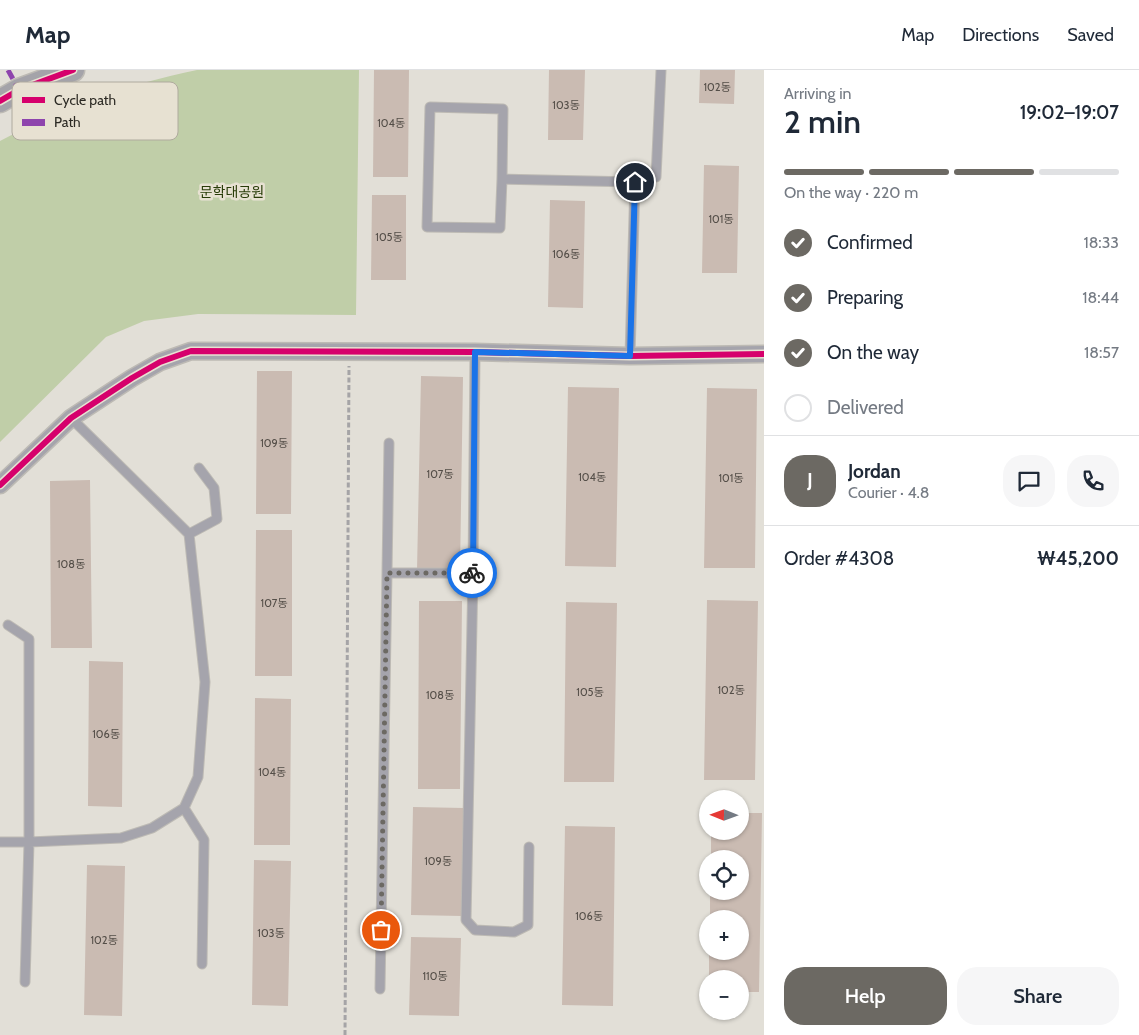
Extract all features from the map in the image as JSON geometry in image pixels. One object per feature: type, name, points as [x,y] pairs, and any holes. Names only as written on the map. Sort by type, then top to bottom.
[{"type":"street","points":[[41,82],[73,70]]},
{"type":"street","points":[[0,101],[12,94]]},
{"type":"street","points":[[0,485],[71,418],[153,366],[191,351],[475,352],[630,356],[764,354]]},
{"type":"lane","points":[[502,179],[635,182],[656,177],[661,70]]},
{"type":"lane","points":[[430,107],[503,109],[502,179],[500,228],[427,227],[430,107]]},
{"type":"lane","points":[[630,356],[635,182]]},
{"type":"lane","points":[[475,352],[473,573],[466,920],[475,930],[514,932],[528,925],[529,847]]},
{"type":"lane","points":[[0,842],[121,838],[152,828],[184,808],[198,777],[205,682],[189,534],[71,418]]},
{"type":"lane","points":[[380,989],[389,443]]},
{"type":"lane","points":[[189,534],[217,520],[214,488],[198,468]]},
{"type":"lane","points":[[387,573],[473,573]]},
{"type":"lane","points":[[8,624],[29,639],[29,842],[24,982]]},
{"type":"lane","points":[[184,808],[204,840],[202,964]]},
{"type":"path","points":[[346,1035],[349,353]]},
{"type":"green space","name":"문학대공원","points":[[197,70],[359,70],[356,315],[198,314],[144,321],[106,337],[0,442],[0,141],[12,135],[12,140],[178,140],[178,82],[146,82]]},
{"type":"building","points":[[374,70],[409,70],[408,177],[373,177]]},
{"type":"building","points":[[549,70],[585,70],[583,140],[548,140]]},
{"type":"building","points":[[700,70],[735,70],[734,104],[699,103]]},
{"type":"building","points":[[704,165],[739,166],[737,273],[702,273]]},
{"type":"building","points":[[372,195],[406,195],[406,280],[371,280]]},
{"type":"building","points":[[550,200],[585,201],[583,308],[548,307]]},
{"type":"building","points":[[257,371],[292,371],[291,514],[256,514]]},
{"type":"building","points":[[421,376],[463,377],[460,571],[417,571]]},
{"type":"building","points":[[568,387],[619,388],[616,567],[565,566]]},
{"type":"building","points":[[707,388],[757,389],[755,568],[704,568]]},
{"type":"building","points":[[90,480],[92,648],[51,648],[50,481]]},
{"type":"building","points":[[256,530],[292,530],[292,676],[255,676]]},
{"type":"building","points":[[707,600],[758,601],[755,780],[704,780]]},
{"type":"building","points":[[419,601],[462,601],[460,789],[418,789]]},
{"type":"building","points":[[566,602],[617,603],[614,782],[564,782]]},
{"type":"building","points":[[89,661],[123,662],[122,807],[88,806]]},
{"type":"building","points":[[255,698],[291,699],[290,845],[254,845]]},
{"type":"building","points":[[413,807],[464,808],[462,916],[411,915]]},
{"type":"building","points":[[749,813],[762,813],[759,992],[749,992],[749,970],[709,970],[709,960],[749,960],[749,910],[710,910],[710,900],[749,900],[749,850],[711,850],[711,840],[749,840]]},
{"type":"building","points":[[565,826],[615,827],[613,1006],[562,1005]]},
{"type":"building","points":[[254,860],[291,861],[288,1006],[252,1005]]},
{"type":"building","points":[[87,865],[125,866],[122,1016],[84,1015]]},
{"type":"building","points":[[411,937],[461,938],[459,1016],[409,1015]]},
{"type":"marked path","points":[[8,70],[15,82]]},
{"type":"cycle path","points":[[41,82],[73,70]]},
{"type":"cycle path","points":[[0,101],[12,94]]},
{"type":"cycle path","points":[[0,485],[71,418],[160,362],[191,351],[475,352],[630,356],[764,354]]},
{"type":"way so far","points":[[381,930],[387,573],[472,573]]},
{"type":"route","points":[[472,573],[475,352],[630,356],[635,182]]}]
